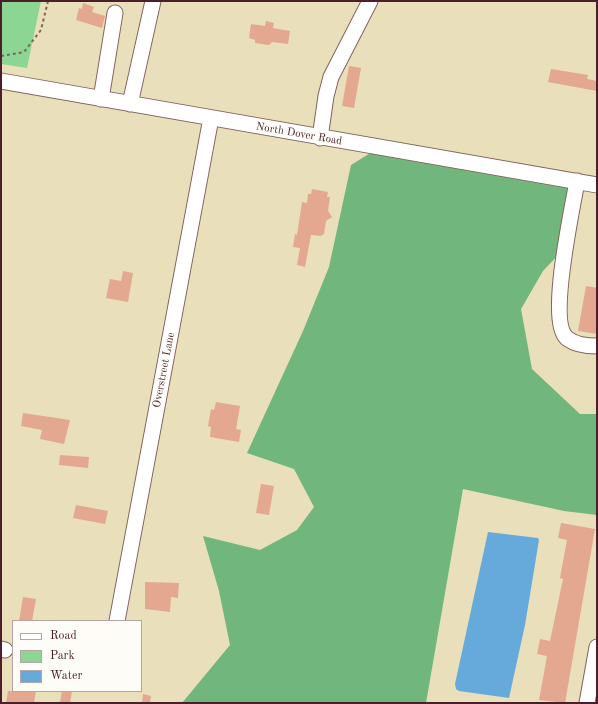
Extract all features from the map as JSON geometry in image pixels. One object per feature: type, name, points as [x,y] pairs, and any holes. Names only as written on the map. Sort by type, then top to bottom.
[{"type":"street","points":[[130,104],[153,1]]},
{"type":"street","points":[[320,138],[326,96],[331,77],[370,1]]},
{"type":"street","points":[[101,98],[114,13]]},
{"type":"street","name":"North Dover Road","points":[[1,81],[320,138],[597,184]]},
{"type":"street","name":"Overstreet Lane","points":[[116,620],[211,118]]},
{"type":"street","points":[[577,181],[558,292],[560,328],[567,339],[585,346],[597,346]]},
{"type":"street","points":[[587,703],[597,647]]},
{"type":"path","points":[[1,56],[24,52],[41,30],[48,1]]},
{"type":"green space","points":[[1,1],[41,1],[27,68],[1,64]]},
{"type":"green space","points":[[372,152],[572,186],[561,252],[543,271],[521,309],[532,369],[580,414],[597,414],[597,515],[564,511],[463,489],[426,703],[182,703],[230,645],[219,591],[203,536],[260,550],[297,530],[314,507],[294,469],[247,453],[303,331],[329,267],[351,165]]},
{"type":"water","points":[[488,532],[538,538],[539,540],[525,625],[509,698],[459,691],[456,689],[455,684]]},
{"type":"building","points":[[83,3],[94,7],[92,12],[105,16],[102,28],[76,20],[79,8],[82,9]]},
{"type":"building","points":[[266,21],[274,23],[273,28],[290,31],[288,44],[272,42],[269,45],[255,43],[255,40],[249,38],[251,24],[265,26]]},
{"type":"building","points":[[349,66],[361,68],[354,108],[342,106]]},
{"type":"building","points":[[551,69],[588,75],[587,79],[597,81],[597,91],[548,82]]},
{"type":"building","points":[[312,189],[328,192],[327,197],[330,197],[328,211],[332,217],[326,221],[324,234],[321,236],[311,235],[305,267],[297,265],[300,248],[293,247],[295,234],[297,235],[302,202],[307,203],[308,194],[311,194]]},
{"type":"building","points":[[123,271],[133,273],[128,302],[106,298],[110,279],[121,281]]},
{"type":"building","points":[[586,286],[597,288],[597,334],[578,331]]},
{"type":"building","points":[[216,402],[240,406],[236,429],[241,430],[239,442],[210,437],[211,427],[208,426],[211,409],[214,410]]},
{"type":"building","points":[[23,413],[70,420],[64,444],[40,439],[42,430],[21,426]]},
{"type":"building","points":[[60,455],[89,457],[88,468],[59,465]]},
{"type":"building","points":[[261,484],[274,486],[269,515],[256,513]]},
{"type":"building","points":[[76,505],[108,511],[105,524],[73,518]]},
{"type":"building","points":[[561,523],[595,529],[565,703],[539,700],[547,656],[537,654],[540,639],[550,641],[563,579],[560,578],[567,540],[558,538]]},
{"type":"building","points":[[145,582],[179,583],[178,598],[171,597],[170,612],[145,609]]},
{"type":"building","points":[[23,597],[36,599],[32,620],[19,620]]},
{"type":"building","points":[[8,691],[36,692],[34,703],[6,703]]},
{"type":"building","points":[[62,692],[72,692],[70,703],[60,702]]},
{"type":"building","points":[[143,694],[151,696],[150,703],[142,703]]}]
